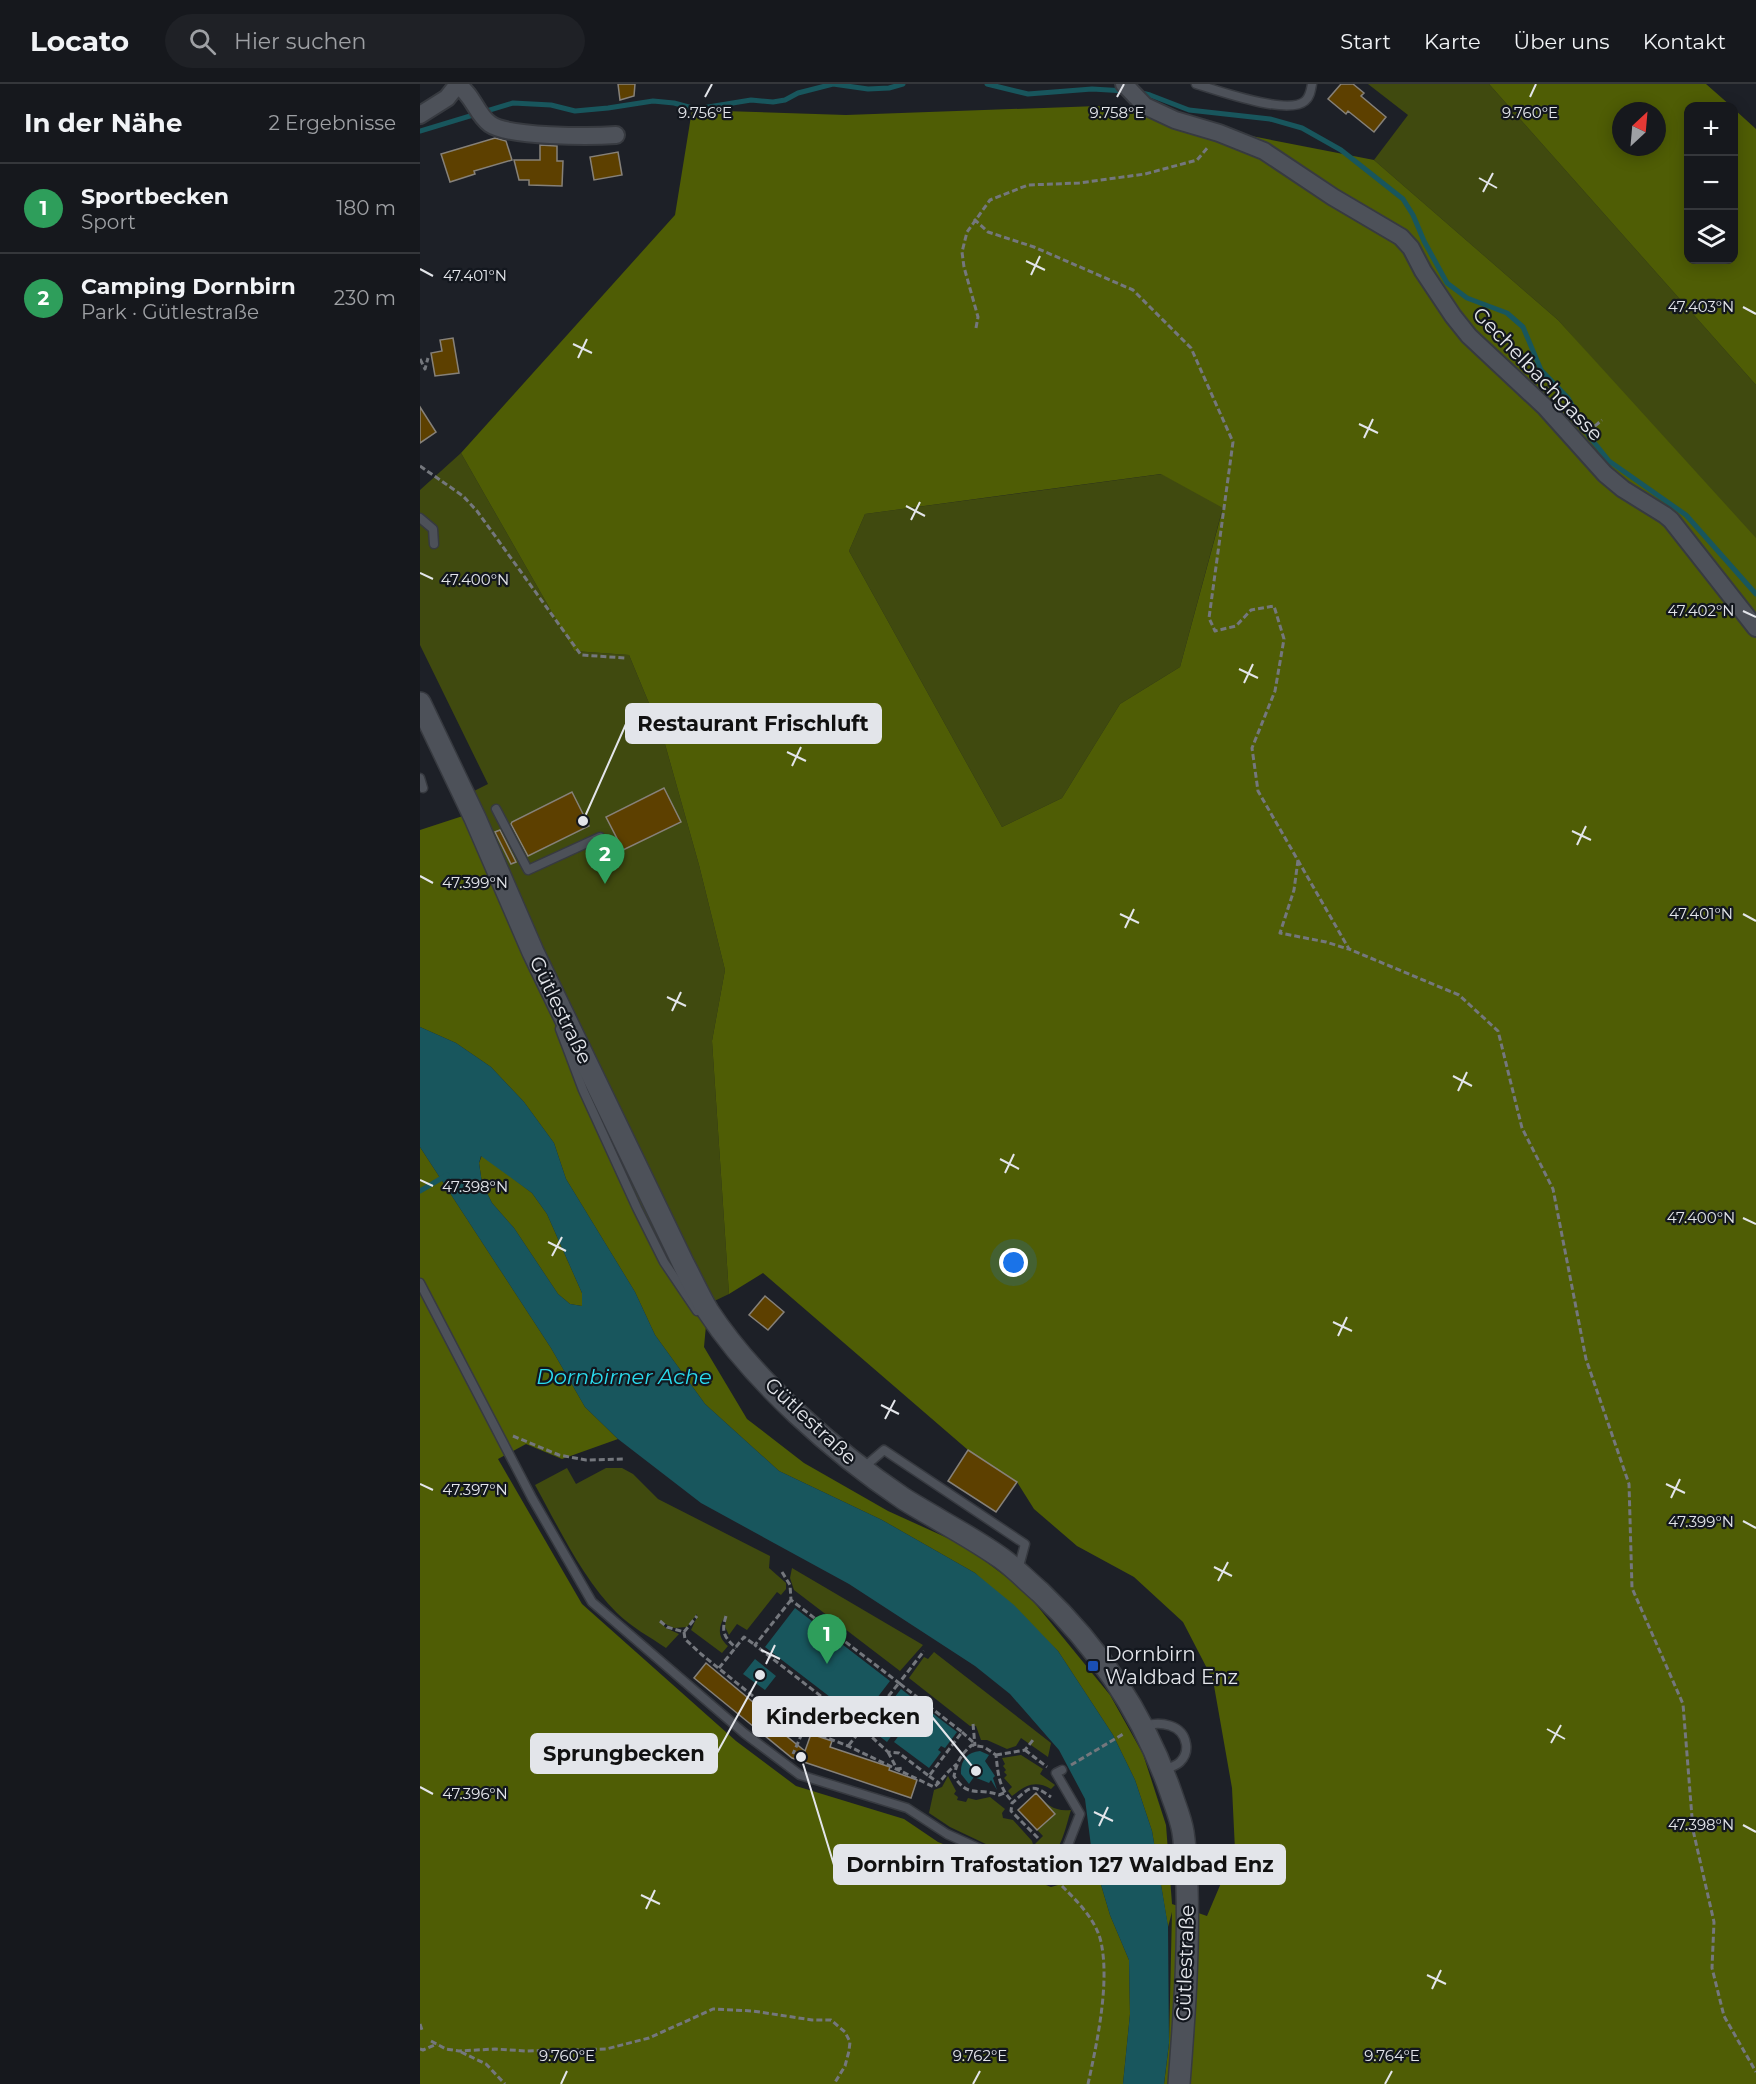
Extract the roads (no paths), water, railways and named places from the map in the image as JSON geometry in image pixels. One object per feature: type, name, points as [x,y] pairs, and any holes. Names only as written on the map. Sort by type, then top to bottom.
[{"type":"street","points":[[420,115],[447,98],[458,84],[468,92],[492,126],[515,131],[593,137],[616,135]]},
{"type":"street","name":"Gechelbachgasse","points":[[1124,84],[1146,106],[1175,120],[1219,133],[1264,151],[1333,197],[1401,237],[1411,248],[1423,271],[1469,336],[1545,407],[1605,474],[1623,489],[1665,515],[1681,531],[1756,628]]},
{"type":"street","name":"Gütlestraße","points":[[420,703],[475,818],[558,1004],[679,1255],[708,1310],[741,1354],[779,1395],[862,1468],[905,1499],[1003,1559],[1017,1571],[1073,1626],[1123,1690],[1134,1730],[1163,1770],[1183,1831],[1188,1928],[1179,2084]]},
{"type":"lane","points":[[1196,84],[1264,104],[1297,106],[1305,102],[1312,84]]},
{"type":"lane","points":[[420,518],[433,529],[435,544]]},
{"type":"lane","points":[[420,778],[423,788]]},
{"type":"lane","points":[[496,809],[528,870],[600,837]]},
{"type":"lane","points":[[420,1283],[532,1498],[592,1602],[744,1733],[788,1767],[800,1776],[907,1808],[947,1834],[1011,1863],[1055,1878],[1080,1814],[1056,1773],[1062,1770]]},
{"type":"lane","points":[[862,1468],[884,1450],[1011,1534],[1026,1544],[1017,1571]]},
{"type":"lane","points":[[1134,1730],[1156,1723],[1176,1728],[1182,1733],[1186,1748],[1185,1756],[1180,1763],[1163,1770]]},
{"type":"water","name":"Dornbirner Ache","points":[[420,1027],[456,1043],[491,1067],[524,1102],[554,1143],[566,1179],[635,1292],[655,1335],[705,1404],[779,1471],[882,1520],[975,1573],[1014,1605],[1058,1651],[1113,1735],[1135,1780],[1152,1831],[1168,1926],[1169,2043],[1164,2084],[1123,2084],[1130,2014],[1129,1960],[1110,1915],[1092,1854],[1085,1799],[1059,1750],[1010,1694],[975,1666],[849,1584],[701,1503],[618,1439],[585,1407],[551,1348],[420,1147]],"holes":[[[481,1156],[532,1193],[547,1214],[582,1293],[582,1306],[570,1304],[558,1294],[514,1228],[492,1203],[482,1183],[479,1163]]]},
{"type":"water","points":[[795,1608],[890,1681],[860,1720],[765,1647]]},
{"type":"water","points":[[755,1659],[776,1676],[765,1690],[743,1674]]},
{"type":"water","points":[[901,1689],[957,1732],[945,1748],[941,1746],[938,1750],[941,1752],[929,1768],[894,1742],[903,1730],[898,1727],[887,1742],[870,1729]]},
{"type":"water","points":[[980,1751],[989,1755],[985,1761],[995,1776],[993,1778],[997,1790],[991,1780],[989,1783],[974,1777],[969,1784],[961,1774],[965,1758],[971,1753]]},
{"type":"waterway","points":[[420,131],[513,103],[551,105],[575,111],[653,101],[674,103],[696,109],[751,100],[773,102],[785,100],[798,93],[833,84],[868,89],[889,88],[903,84]]},
{"type":"waterway","points":[[987,84],[1028,94],[1092,89],[1126,91]]},
{"type":"waterway","points":[[1138,92],[1189,110],[1270,119],[1302,128],[1341,150],[1403,199],[1447,283],[1467,298],[1507,313],[1523,327],[1541,370],[1568,398],[1589,436],[1609,461],[1686,515],[1756,594]]},
{"type":"waterway","points":[[420,1191],[447,1175]]},
{"type":"place","name":"Restaurant Frischluft","points":[[583,821]]},
{"type":"place","name":"Camping Dornbirn","points":[[605,884]]},
{"type":"place","name":"Sportbecken","points":[[827,1664]]},
{"type":"place","name":"Dornbirn Waldbad Enz","points":[[1093,1666]]},
{"type":"place","name":"Sprungbecken","points":[[760,1675]]},
{"type":"place","name":"Dornbirn Trafostation 127 Waldbad Enz","points":[[801,1757]]},
{"type":"place","name":"Kinderbecken","points":[[976,1771]]}]
